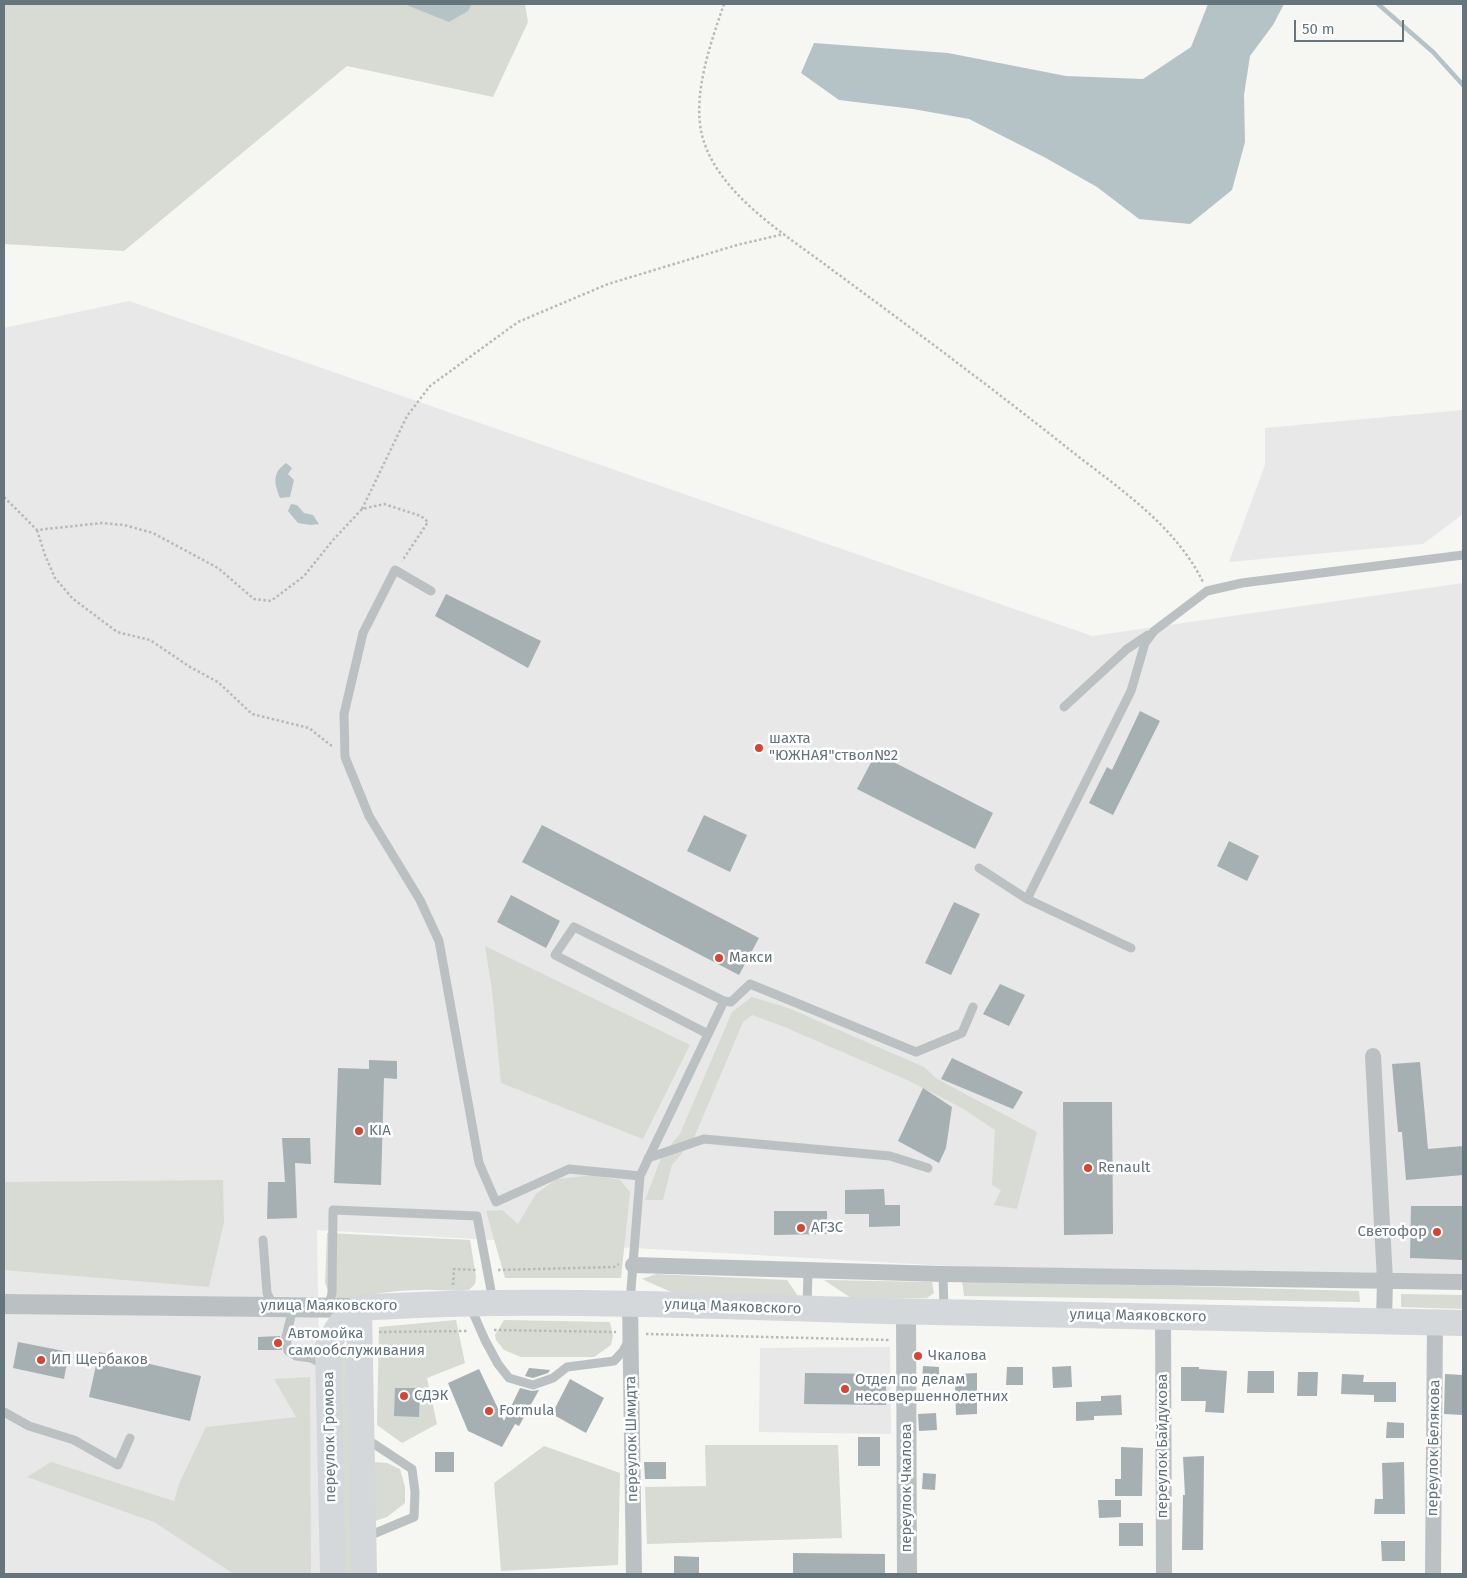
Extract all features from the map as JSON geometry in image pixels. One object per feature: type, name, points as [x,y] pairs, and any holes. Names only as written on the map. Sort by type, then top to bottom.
[{"type":"main road","name":"улица Маяковского","points":[[359,1308],[472,1304],[630,1304],[906,1312],[1463,1323]]},
{"type":"main road","name":"переулок Громова","points":[[359,1308],[364,1574]]},
{"type":"main road","name":"переулок Громова","points":[[333,1574],[328,1346],[336,1329],[346,1316],[359,1308]]},
{"type":"street","points":[[1373,1056],[1386,1280],[1384,1320]]},
{"type":"street","points":[[633,1260],[808,1270],[943,1274],[1463,1282]]},
{"type":"street","name":"улица Маяковского","points":[[4,1304],[359,1308]]},
{"type":"street","name":"переулок Шмидта","points":[[630,1304],[634,1574]]},
{"type":"street","name":"переулок Чкалова","points":[[906,1312],[907,1574]]},
{"type":"street","name":"переулок Байдукова","points":[[1163,1317],[1164,1574]]},
{"type":"street","name":"переулок Белякова","points":[[1433,1574],[1435,1322]]},
{"type":"lane","points":[[1064,707],[1127,649],[1207,591],[1242,583],[1463,555]]},
{"type":"lane","points":[[431,590],[395,570],[363,633],[344,714],[345,757],[369,816],[420,900],[439,941],[479,1163],[496,1202],[568,1169],[640,1176]]},
{"type":"lane","points":[[1027,899],[1131,691],[1145,643],[1154,631]]},
{"type":"lane","points":[[979,868],[1027,899],[1131,948]]},
{"type":"lane","points":[[708,1034],[555,955],[574,927],[724,1001],[731,1002],[750,984],[916,1052],[962,1033],[974,1007]]},
{"type":"lane","points":[[630,1304],[640,1176],[724,1001]]},
{"type":"lane","points":[[648,1158],[704,1139],[890,1156],[928,1168]]},
{"type":"lane","points":[[328,1309],[332,1293],[333,1210],[477,1216],[487,1270],[472,1304],[481,1331],[498,1364],[509,1378],[533,1385],[553,1378],[567,1367],[614,1360],[622,1352],[630,1335]]},
{"type":"lane","points":[[263,1240],[267,1293],[283,1307],[288,1352],[296,1356],[311,1358],[328,1366]]},
{"type":"lane","points":[[808,1270],[808,1309]]},
{"type":"lane","points":[[943,1274],[944,1312]]},
{"type":"lane","points":[[4,1412],[29,1426],[74,1440],[118,1465],[130,1438]]},
{"type":"lane","points":[[361,1436],[412,1470],[415,1492],[414,1518],[363,1538]]},
{"type":"path","points":[[724,4],[703,76],[699,111],[702,135],[720,173],[754,212],[1000,394],[1131,498],[1164,527],[1184,550],[1207,591]]},
{"type":"path","points":[[37,530],[102,523],[124,525],[153,533],[218,568],[254,599],[271,601],[304,576],[362,508],[407,416],[430,386],[518,322],[608,284],[784,234]]},
{"type":"path","points":[[4,497],[37,530],[45,555],[56,578],[73,599],[117,632],[150,640],[190,667],[218,682],[252,714],[309,728],[345,757]]},
{"type":"path","points":[[362,508],[384,504],[421,516],[428,522],[395,570]]},
{"type":"path","points":[[453,1331],[472,1304],[454,1269],[614,1267],[633,1260]]},
{"type":"path","points":[[359,1344],[376,1343],[375,1332],[453,1331],[612,1332],[630,1335],[907,1340]]},
{"type":"shaded area","points":[[4,4],[525,4],[528,22],[493,97],[347,66],[124,251],[4,244]]},
{"type":"shaded area","points":[[404,4],[472,4],[468,11],[449,22]]},
{"type":"shaded area","points":[[1208,4],[1284,4],[1273,25],[1250,56],[1244,95],[1245,142],[1232,190],[1190,224],[1139,219],[1097,187],[1044,157],[969,119],[913,109],[839,100],[801,73],[814,43],[948,53],[1066,76],[1143,79],[1191,47]]},
{"type":"shaded area","points":[[129,301],[1092,636],[1463,583],[1463,1274],[985,1268],[317,1230],[322,1574],[4,1574],[4,328]]},
{"type":"shaded area","points":[[1463,410],[1463,514],[1423,544],[1229,562],[1265,465],[1265,428]]},
{"type":"shaded area","points":[[286,463],[292,468],[288,474],[294,480],[290,497],[280,498],[276,488],[276,475]]},
{"type":"shaded area","points":[[291,504],[297,505],[304,513],[313,515],[319,524],[298,523],[288,511]]},
{"type":"shaded area","points":[[485,946],[690,1045],[643,1139],[501,1083],[492,990]]},
{"type":"shaded area","points":[[752,997],[788,1008],[924,1067],[937,1079],[1037,1132],[1017,1209],[994,1205],[1001,1190],[992,1185],[995,1130],[962,1108],[905,1079],[752,1015],[743,1022],[693,1140],[672,1165],[663,1200],[645,1200],[662,1156],[680,1134],[732,1012]]},
{"type":"shaded area","points":[[595,1175],[620,1180],[630,1192],[621,1278],[505,1278],[486,1211],[502,1210],[518,1224],[536,1194],[557,1179]]},
{"type":"shaded area","points":[[223,1180],[224,1222],[209,1287],[4,1270],[4,1182]]},
{"type":"shaded area","points":[[327,1233],[470,1240],[476,1277],[475,1284],[469,1290],[402,1291],[340,1300],[329,1292],[325,1283]]},
{"type":"shaded area","points":[[656,1274],[787,1280],[798,1296],[671,1292],[642,1279]]},
{"type":"shaded area","points":[[824,1280],[932,1282],[934,1293],[927,1298],[851,1298]]},
{"type":"shaded area","points":[[962,1280],[1359,1291],[1360,1302],[964,1296]]},
{"type":"shaded area","points":[[1401,1294],[1463,1295],[1463,1309],[1401,1307]]},
{"type":"shaded area","points":[[456,1320],[465,1363],[427,1378],[437,1424],[402,1443],[377,1425],[379,1327]]},
{"type":"shaded area","points":[[504,1320],[610,1322],[613,1336],[611,1345],[594,1357],[521,1357],[504,1350],[496,1340],[495,1335]]},
{"type":"shaded area","points":[[890,1347],[891,1434],[759,1432],[760,1348]]},
{"type":"shaded area","points":[[339,1355],[352,1355],[358,1574],[344,1574]]},
{"type":"shaded area","points":[[310,1377],[311,1574],[234,1574],[154,1522],[27,1477],[51,1462],[174,1501],[179,1484],[206,1427],[296,1417],[274,1379]]},
{"type":"shaded area","points":[[705,1445],[838,1445],[842,1538],[647,1544],[645,1487],[706,1486]]},
{"type":"shaded area","points":[[544,1446],[620,1473],[618,1565],[501,1571],[494,1483]]},
{"type":"shaded area","points":[[374,1462],[387,1463],[400,1469],[405,1487],[405,1503],[387,1517],[375,1521]]},
{"type":"building","points":[[446,594],[541,641],[528,668],[435,616]]},
{"type":"building","points":[[1140,711],[1160,721],[1113,815],[1089,803],[1107,767],[1112,770]]},
{"type":"building","points":[[876,753],[993,813],[975,849],[857,789]]},
{"type":"building","points":[[704,815],[747,835],[730,872],[687,851]]},
{"type":"building","points":[[542,825],[759,938],[739,975],[522,862]]},
{"type":"building","points":[[1229,841],[1259,856],[1247,881],[1217,866]]},
{"type":"building","points":[[511,895],[560,921],[546,948],[497,922]]},
{"type":"building","points":[[954,902],[980,914],[951,975],[925,963]]},
{"type":"building","points":[[1000,984],[1025,995],[1009,1026],[983,1014]]},
{"type":"building","points":[[952,1058],[1023,1092],[1013,1109],[941,1079]]},
{"type":"building","name":"KIA","points":[[369,1060],[397,1061],[397,1079],[384,1078],[381,1185],[334,1183],[338,1068],[369,1069]]},
{"type":"building","points":[[1420,1062],[1428,1149],[1463,1146],[1463,1175],[1406,1180],[1402,1132],[1398,1132],[1392,1064]]},
{"type":"building","points":[[923,1088],[952,1107],[946,1148],[939,1163],[898,1141]]},
{"type":"building","name":"Renault","points":[[1063,1102],[1112,1102],[1113,1234],[1064,1235]]},
{"type":"building","points":[[282,1138],[310,1138],[311,1164],[295,1163],[297,1218],[267,1219],[268,1182],[285,1182]]},
{"type":"building","points":[[884,1189],[885,1205],[900,1205],[900,1226],[869,1227],[869,1214],[845,1214],[845,1190]]},
{"type":"building","name":"Светофор","points":[[1411,1206],[1463,1206],[1463,1260],[1410,1258]]},
{"type":"building","points":[[774,1211],[827,1211],[827,1234],[774,1235]]},
{"type":"building","points":[[280,1336],[282,1350],[258,1350],[258,1337]]},
{"type":"building","name":"ИП Щербаков","points":[[18,1342],[69,1352],[64,1379],[13,1368]]},
{"type":"building","points":[[99,1352],[201,1376],[190,1421],[89,1397]]},
{"type":"building","points":[[923,1366],[939,1367],[939,1375],[977,1373],[977,1414],[956,1415],[955,1385],[922,1384]]},
{"type":"building","points":[[1071,1366],[1072,1387],[1053,1388],[1052,1367]]},
{"type":"building","points":[[1007,1367],[1023,1367],[1023,1385],[1006,1385]]},
{"type":"building","points":[[1181,1367],[1199,1367],[1199,1369],[1227,1371],[1224,1413],[1205,1412],[1206,1401],[1181,1401]]},
{"type":"building","points":[[529,1368],[550,1370],[548,1373],[533,1378],[525,1376]]},
{"type":"building","name":"Formula","points":[[479,1369],[504,1421],[520,1388],[532,1391],[539,1390],[519,1426],[515,1424],[502,1447],[468,1431],[448,1383]]},
{"type":"building","points":[[1248,1371],[1274,1371],[1274,1393],[1247,1393]]},
{"type":"building","points":[[1298,1372],[1318,1372],[1317,1396],[1297,1396]]},
{"type":"building","name":"Отдел по делам несовершеннолетних","points":[[805,1373],[886,1374],[886,1405],[804,1404]]},
{"type":"building","points":[[1342,1374],[1364,1375],[1363,1382],[1396,1382],[1396,1402],[1374,1402],[1374,1395],[1341,1394]]},
{"type":"building","points":[[1445,1374],[1463,1375],[1463,1415],[1444,1414]]},
{"type":"building","points":[[570,1379],[604,1398],[586,1433],[552,1414]]},
{"type":"building","points":[[395,1388],[420,1388],[419,1417],[394,1416]]},
{"type":"building","points":[[1121,1395],[1122,1415],[1094,1416],[1094,1420],[1076,1421],[1076,1402],[1101,1401],[1101,1396]]},
{"type":"building","points":[[936,1413],[937,1430],[919,1431],[918,1414]]},
{"type":"building","points":[[1387,1422],[1404,1423],[1404,1438],[1386,1438]]},
{"type":"building","points":[[858,1437],[880,1437],[880,1466],[858,1466]]},
{"type":"building","points":[[1121,1447],[1143,1448],[1142,1496],[1115,1496],[1115,1479],[1121,1479]]},
{"type":"building","points":[[435,1452],[454,1452],[454,1472],[435,1472]]},
{"type":"building","points":[[1204,1456],[1203,1550],[1182,1550],[1183,1495],[1185,1495],[1183,1457]]},
{"type":"building","points":[[644,1462],[666,1462],[666,1479],[645,1479]]},
{"type":"building","points":[[1404,1462],[1405,1514],[1374,1514],[1375,1499],[1383,1499],[1382,1463]]},
{"type":"building","points":[[923,1473],[936,1474],[935,1490],[922,1489]]},
{"type":"building","points":[[1098,1500],[1121,1500],[1121,1517],[1099,1518]]},
{"type":"building","points":[[1119,1523],[1143,1523],[1143,1546],[1119,1546]]},
{"type":"building","points":[[1381,1541],[1405,1541],[1405,1561],[1382,1561]]},
{"type":"building","points":[[793,1553],[885,1554],[885,1574],[793,1574]]},
{"type":"building","points":[[674,1556],[699,1557],[699,1574],[674,1574]]},
{"type":"waterway","points":[[1378,4],[1433,52],[1463,85]]},
{"type":"place","name":"шахта \"ЮЖНАЯ\"ствол№2","points":[[759,748]]},
{"type":"place","name":"Макси","points":[[719,958]]},
{"type":"place","name":"KIA","points":[[359,1131]]},
{"type":"place","name":"Renault","points":[[1088,1168]]},
{"type":"place","name":"АГЗС","points":[[801,1228]]},
{"type":"place","name":"Светофор","points":[[1437,1232]]},
{"type":"place","name":"Автомойка самообслуживания","points":[[278,1343]]},
{"type":"place","name":"Чкалова","points":[[918,1356]]},
{"type":"place","name":"ИП Щербаков","points":[[41,1360]]},
{"type":"place","name":"Отдел по делам несовершеннолетних","points":[[845,1389]]},
{"type":"place","name":"СДЭК","points":[[404,1396]]},
{"type":"place","name":"Formula","points":[[489,1411]]}]
